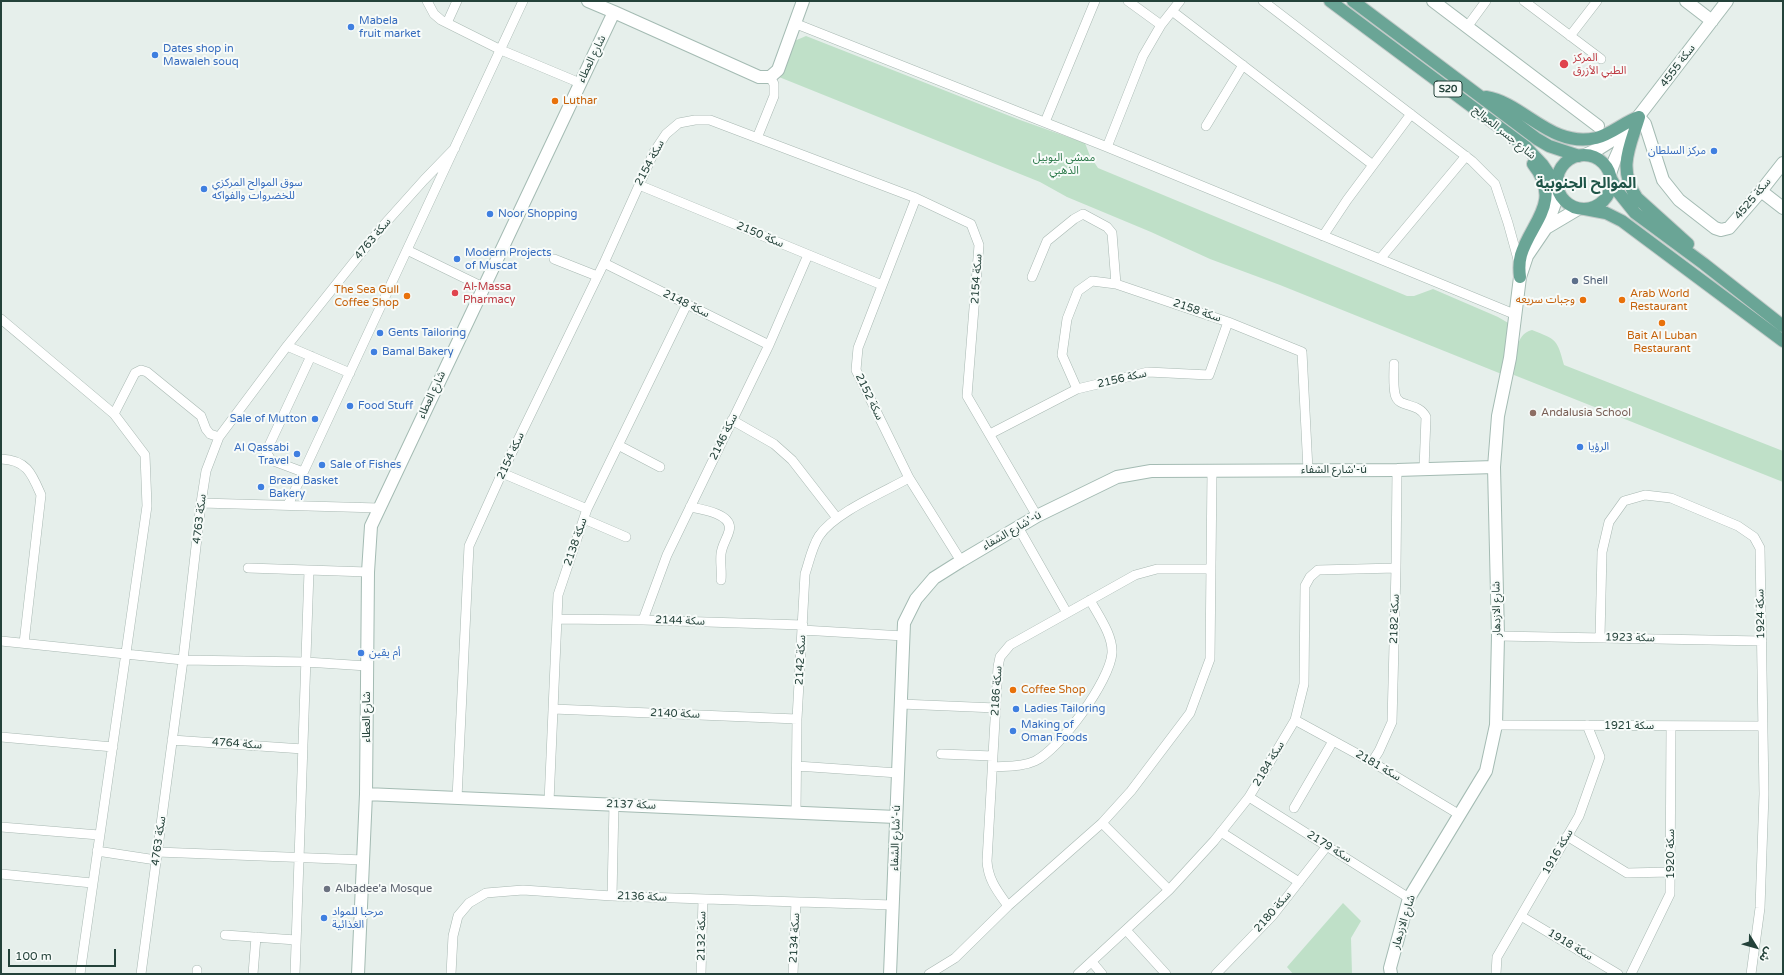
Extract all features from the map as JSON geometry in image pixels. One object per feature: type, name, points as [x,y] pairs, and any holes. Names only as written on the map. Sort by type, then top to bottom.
[{"type":"main road","name":"شارع جسر الموالح","points":[[1330,1],[1526,147],[1542,164],[1558,189]]},
{"type":"main road","name":"شارع جسر الموالح","points":[[1353,1],[1537,139],[1555,148],[1582,155]]},
{"type":"main road","points":[[1479,96],[1499,101],[1554,133],[1576,138],[1586,139],[1604,135],[1625,122],[1640,117]]},
{"type":"main road","points":[[1471,106],[1529,160],[1540,175],[1544,186],[1545,198],[1543,210],[1521,255],[1520,271]]},
{"type":"main road","points":[[1640,117],[1626,156],[1625,167],[1631,188],[1637,198],[1684,240],[1704,264]]},
{"type":"main road","points":[[1558,189],[1558,174],[1564,163],[1582,155]]},
{"type":"main road","name":"S20","points":[[1582,155],[1593,157],[1606,167],[1619,193],[1635,213],[1704,264],[1783,326]]},
{"type":"main road","points":[[1582,209],[1599,204],[1605,199],[1611,185],[1610,176]]},
{"type":"main road","name":"S20","points":[[1558,189],[1566,203],[1582,209],[1606,213],[1622,220],[1783,341]]},
{"type":"street","points":[[427,1],[434,14],[447,23],[501,50],[580,83]]},
{"type":"street","points":[[447,23],[457,1]]},
{"type":"street","points":[[288,505],[524,1]]},
{"type":"street","points":[[588,1],[759,77],[770,77],[778,70],[803,1]]},
{"type":"street","points":[[1045,122],[1096,1]]},
{"type":"street","points":[[1128,1],[1161,25]]},
{"type":"street","points":[[1108,147],[1143,56],[1161,25],[1180,1]]},
{"type":"street","points":[[1263,1],[1466,156],[1495,184],[1508,223],[1520,271]]},
{"type":"street","points":[[1433,1],[1598,126]]},
{"type":"street","points":[[1467,27],[1486,1]]},
{"type":"street","points":[[1524,1],[1601,59]]},
{"type":"street","points":[[1570,36],[1597,1]]},
{"type":"street","points":[[1686,1],[1712,21]]},
{"type":"street","name":"سكة 4555","points":[[1582,155],[1614,140],[1628,130],[1640,117],[1727,1]]},
{"type":"street","points":[[1172,11],[1373,164]]},
{"type":"street","name":"شارع العطاء","points":[[358,974],[366,794],[368,572],[370,526],[380,508],[483,286],[614,12]]},
{"type":"street","points":[[794,23],[1108,147],[1514,314]]},
{"type":"street","points":[[1206,126],[1243,65]]},
{"type":"street","points":[[757,138],[774,96],[774,84],[770,77]]},
{"type":"street","points":[[1323,236],[1347,200],[1411,114]]},
{"type":"street","name":"سكة 4525","points":[[1640,117],[1645,124],[1663,180],[1679,200],[1715,228],[1721,230],[1729,228],[1761,191],[1783,162]]},
{"type":"street","name":"سكة 2154","points":[[457,798],[469,546],[502,473],[604,263],[654,152],[666,134],[679,123],[695,120],[710,120],[916,198],[971,224],[979,245],[968,396],[1037,516]]},
{"type":"street","name":"سكة 4555","points":[[1610,176],[1614,159],[1628,130]]},
{"type":"street","name":"سكة 4763","points":[[141,974],[183,660],[201,503],[206,471],[219,436],[287,346],[381,228],[455,148]]},
{"type":"street","points":[[1380,259],[1466,156]]},
{"type":"street","name":"سكة 2150","points":[[639,185],[882,286]]},
{"type":"street","name":"شارع الازدهار","points":[[1391,974],[1390,968],[1409,898],[1486,771],[1496,725],[1498,636],[1494,467],[1498,416],[1510,358],[1520,271],[1527,256],[1546,228],[1558,189]]},
{"type":"street","points":[[1761,191],[1783,208]]},
{"type":"street","name":"سكة 2152","points":[[916,198],[858,348],[856,370],[909,478],[961,561]]},
{"type":"street","name":"شارع الازدهار","points":[[1546,228],[1582,209]]},
{"type":"street","points":[[1032,277],[1047,241],[1074,219],[1083,214],[1107,227],[1112,233],[1116,284]]},
{"type":"street","points":[[407,250],[483,286]]},
{"type":"street","name":"سكة 2146","points":[[644,620],[667,555],[769,345],[808,255]]},
{"type":"street","points":[[554,259],[597,276]]},
{"type":"street","name":"سكة 2148","points":[[604,263],[769,345]]},
{"type":"street","name":"سكة 2158","points":[[1077,389],[1062,355],[1066,319],[1078,291],[1092,281],[1116,284],[1228,322],[1302,352],[1308,470]]},
{"type":"street","name":"سكة 2138","points":[[549,802],[558,595],[587,509],[687,304]]},
{"type":"street","points":[[3,322],[114,414],[145,455],[147,506],[80,974]]},
{"type":"street","name":"سكة 2156","points":[[990,434],[1077,389],[1148,372],[1209,375],[1228,322]]},
{"type":"street","points":[[287,346],[350,373]]},
{"type":"street","points":[[303,472],[271,460],[266,452],[311,356]]},
{"type":"street","points":[[1394,364],[1395,395],[1399,401],[1423,410],[1426,417],[1424,469]]},
{"type":"street","points":[[114,414],[135,373],[141,370],[147,372],[201,416],[207,432],[219,436]]},
{"type":"street","points":[[732,420],[774,444],[792,460],[837,518]]},
{"type":"street","points":[[618,445],[660,467]]},
{"type":"street","points":[[1,459],[8,459],[24,465],[33,476],[41,495],[24,643]]},
{"type":"street","name":"شارع الشفاء'-ú","points":[[890,974],[904,623],[916,599],[934,578],[1037,516],[1117,477],[1151,471],[1397,470],[1494,467]]},
{"type":"street","name":"سكة 2182","points":[[1372,762],[1379,752],[1392,722],[1397,470]]},
{"type":"street","points":[[929,974],[955,958],[1008,906],[1102,823],[1131,791],[1190,713],[1210,659],[1212,471]]},
{"type":"street","points":[[502,473],[587,509]]},
{"type":"street","name":"سكة 2142","points":[[796,812],[797,719],[805,574],[819,536],[837,518],[909,478]]},
{"type":"street","name":"سكة 1924","points":[[1600,637],[1602,552],[1609,522],[1624,501],[1645,495],[1670,498],[1738,526],[1754,537],[1760,548],[1764,794],[1760,908],[1751,974]]},
{"type":"street","points":[[201,503],[380,508]]},
{"type":"street","points":[[690,507],[712,511],[722,516],[728,522],[730,530],[724,540],[721,555],[721,580]]},
{"type":"street","points":[[584,519],[626,537]]},
{"type":"street","points":[[1018,527],[1067,613]]},
{"type":"street","points":[[248,568],[368,572]]},
{"type":"street","name":"سكة 2184","points":[[1078,974],[1169,890],[1221,832],[1249,797],[1295,720],[1304,684],[1305,586],[1310,577],[1318,570],[1396,568]]},
{"type":"street","name":"سكة 2186","points":[[1008,906],[992,882],[988,866],[998,667],[1003,653],[1010,645],[1142,572],[1157,569],[1210,569]]},
{"type":"street","points":[[295,974],[309,571]]},
{"type":"street","points":[[993,767],[1022,765],[1044,756],[1066,732],[1095,694],[1110,662],[1112,652],[1110,639],[1090,600]]},
{"type":"street","name":"سكة 2144","points":[[557,619],[644,620],[802,628],[904,636]]},
{"type":"street","name":"سكة 1923","points":[[1498,636],[1762,641]]},
{"type":"street","points":[[1,641],[183,660],[306,662],[367,666]]},
{"type":"street","points":[[901,704],[996,708]]},
{"type":"street","name":"سكة 2140","points":[[553,709],[797,719]]},
{"type":"street","name":"سكة 2181","points":[[1295,720],[1372,762],[1460,815]]},
{"type":"street","name":"سكة 1921","points":[[1496,725],[1762,726]]},
{"type":"street","name":"سكة 1916","points":[[1496,974],[1497,957],[1579,816],[1600,757],[1587,725]]},
{"type":"street","name":"سكة 1920","points":[[1631,974],[1670,894],[1671,726]]},
{"type":"street","points":[[1,736],[113,747]]},
{"type":"street","name":"سكة 4764","points":[[172,740],[303,749]]},
{"type":"street","points":[[1294,808],[1333,741]]},
{"type":"street","points":[[940,754],[993,756]]},
{"type":"street","points":[[796,766],[898,773]]},
{"type":"street","name":"سكة 2137","points":[[366,794],[896,816]]},
{"type":"street","name":"سكة 2179","points":[[1249,797],[1409,898]]},
{"type":"street","points":[[612,896],[614,804]]},
{"type":"street","points":[[1102,823],[1169,890]]},
{"type":"street","points":[[1,827],[99,835]]},
{"type":"street","points":[[1221,832],[1299,882]]},
{"type":"street","points":[[1567,836],[1627,873],[1670,872]]},
{"type":"street","name":"سكة 2180","points":[[1221,972],[1273,915],[1327,846]]},
{"type":"street","points":[[97,850],[156,856],[299,857],[364,860]]},
{"type":"street","points":[[1,874],[92,883]]},
{"type":"street","name":"سكة 2136","points":[[451,974],[453,936],[458,916],[469,903],[486,893],[523,890],[612,896],[893,905]]},
{"type":"street","name":"سكة 2132","points":[[701,974],[703,899]]},
{"type":"street","name":"سكة 2134","points":[[793,974],[796,902]]},
{"type":"street","name":"سكة 1918","points":[[1521,916],[1618,974]]},
{"type":"street","points":[[1126,930],[1166,974]]},
{"type":"street","points":[[224,935],[296,940]]},
{"type":"street","points":[[253,974],[256,937]]},
{"type":"street","points":[[1092,962],[1102,974]]},
{"type":"green space","name":"ممشى اليوبيل الذهبي","points":[[806,36],[1020,120],[1085,143],[1090,156],[1098,168],[1407,296],[1414,296],[1433,289],[1498,317],[1510,324],[1504,375],[1280,285],[1210,259],[1151,232],[1067,197],[1040,182],[779,77],[792,42]]},
{"type":"green space","points":[[1532,330],[1547,336],[1555,342],[1560,350],[1564,365],[1783,451],[1783,482],[1514,375],[1519,342],[1526,332]]},
{"type":"green space","points":[[1343,903],[1361,921],[1351,938],[1352,974],[1293,974],[1287,967]]},
{"type":"place","name":"Mabela fruit market","points":[[351,27]]},
{"type":"place","name":"Dates shop in Mawaleh souq","points":[[155,55]]},
{"type":"place","name":"المركز الطبي الأزرق","points":[[1564,64]]},
{"type":"place","name":"Luthar","points":[[555,101]]},
{"type":"place","name":"مركز السلطان","points":[[1714,151]]},
{"type":"place","name":"سوق الموالح المركزي للخضروات والفواكه","points":[[204,189]]},
{"type":"place","name":"Noor Shopping","points":[[490,214]]},
{"type":"place","name":"Modern Projects of Muscat","points":[[457,259]]},
{"type":"place","name":"Shell","points":[[1575,281]]},
{"type":"place","name":"Al-Massa Pharmacy","points":[[455,293]]},
{"type":"place","name":"The Sea Gull Coffee Shop","points":[[407,296]]},
{"type":"place","name":"وجبات سريعه","points":[[1583,300]]},
{"type":"place","name":"Arab World Restaurant","points":[[1622,300]]},
{"type":"place","name":"Bait Al Luban Restaurant","points":[[1662,323]]},
{"type":"place","name":"Gents Tailoring","points":[[380,333]]},
{"type":"place","name":"Bamal Bakery","points":[[374,352]]},
{"type":"place","name":"Food Stuff","points":[[350,406]]},
{"type":"place","name":"Andalusia School","points":[[1533,413]]},
{"type":"place","name":"Sale of Mutton","points":[[315,419]]},
{"type":"place","name":"الرؤيا","points":[[1580,447]]},
{"type":"place","name":"Al Qassabi Travel","points":[[297,454]]},
{"type":"place","name":"Sale of Fishes","points":[[322,465]]},
{"type":"place","name":"Bread Basket Bakery","points":[[261,487]]},
{"type":"place","name":"أم يقين","points":[[361,653]]},
{"type":"place","name":"Coffee Shop","points":[[1013,690]]},
{"type":"place","name":"Ladies Tailoring","points":[[1016,709]]},
{"type":"place","name":"Making of Oman Foods","points":[[1013,731]]},
{"type":"place","name":"Albadee'a Mosque","points":[[327,889]]},
{"type":"place","name":"مرحبا للمواد الغذائية","points":[[324,918]]},
{"type":"district","name":"الموالح الجنوبية","points":[[1586,184]]}]
